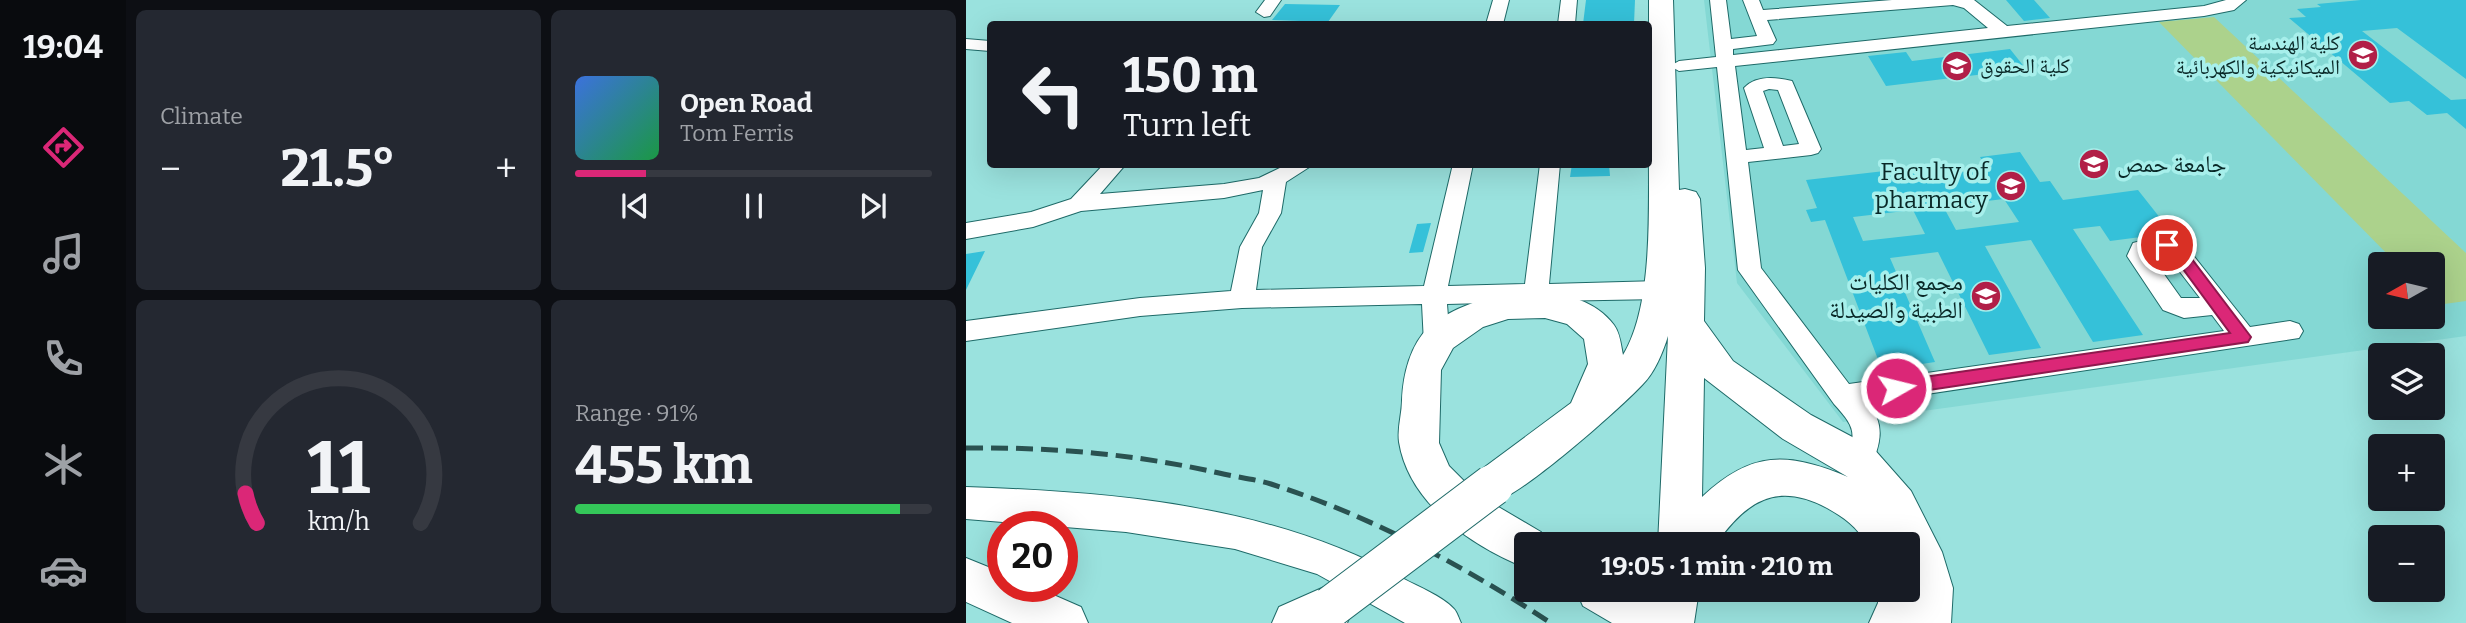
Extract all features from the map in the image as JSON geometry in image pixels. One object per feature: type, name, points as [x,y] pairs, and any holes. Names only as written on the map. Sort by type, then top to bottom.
[{"type":"highway","points":[[1313,618],[1581,418],[1632,372],[1645,350],[1657,317],[1664,229],[1661,0]]},
{"type":"highway","points":[[1677,0],[1689,268],[1679,532]]},
{"type":"highway","points":[[1514,540],[1454,503],[1433,480],[1419,442],[1423,368],[1437,343],[1454,325],[1481,313],[1535,299],[1561,305],[1590,320],[1602,336],[1607,364],[1602,385],[1581,418]]},
{"type":"highway","points":[[1686,323],[1720,372],[1797,427],[1859,461],[1896,505],[1920,552],[1930,587],[1928,623]]},
{"type":"highway","points":[[1699,532],[1727,501],[1756,483],[1785,476],[1845,496],[1876,519],[1882,532]]},
{"type":"highway","points":[[966,580],[1065,623]]},
{"type":"highway","points":[[1619,602],[1655,623]]},
{"type":"highway","points":[[1671,623],[1674,602]]},
{"type":"highway","points":[[1892,623],[1901,607],[1901,602]]},
{"type":"main road","points":[[966,503],[1006,504],[1164,519],[1246,534],[1314,555],[1392,592],[1441,623]]},
{"type":"street","points":[[1496,21],[1501,0]]},
{"type":"street","points":[[1567,21],[1569,0]]},
{"type":"street","points":[[1718,0],[1752,276],[1843,396],[1865,419],[1867,444],[1859,461]]},
{"type":"street","points":[[1679,66],[1767,40],[1754,8],[1953,0],[1970,5],[2004,33]]},
{"type":"street","points":[[2142,0],[2158,16]]},
{"type":"street","points":[[1726,54],[2004,33],[2158,16],[2198,6],[2228,6],[2238,0]]},
{"type":"street","points":[[966,44],[987,46]]},
{"type":"street","points":[[1738,157],[1776,153]]},
{"type":"street","points":[[1079,204],[1112,168]]},
{"type":"street","points":[[966,231],[1033,219],[1079,204],[1138,197],[1225,193],[1285,177],[1298,168]]},
{"type":"street","points":[[1437,343],[1434,295],[1462,168]]},
{"type":"street","points":[[1535,299],[1550,168]]},
{"type":"street","points":[[1242,299],[1251,247],[1270,213],[1276,180]]},
{"type":"street","points":[[966,331],[1140,307],[1242,299],[1434,295],[1535,299],[1660,290]]},
{"type":"street","points":[[2218,304],[2243,337]]},
{"type":"street","points":[[1843,396],[2290,331]]},
{"type":"shaded area","name":"جامعة حمص","points":[[1704,0],[2466,0],[2466,336],[2415,343],[2368,343],[2368,350],[1843,422],[1737,283]]},
{"type":"green space","points":[[2214,17],[2466,253],[2466,301],[2445,304],[2445,252],[2385,252],[2159,22]]},
{"type":"building","points":[[1586,0],[1635,0],[1634,21],[1583,21]]},
{"type":"building","points":[[2006,0],[2034,0],[2050,18],[2024,21]]},
{"type":"building","name":"كلية الهندسة الميكانيكية والكهربائية","points":[[2361,0],[2466,0],[2466,79],[2397,28],[2362,31],[2451,100],[2466,99],[2466,129],[2447,113],[2427,115],[2409,101],[2390,103],[2289,18],[2306,17],[2297,9],[2321,7],[2317,4]]},
{"type":"building","points":[[1285,4],[1340,5],[1329,21],[1272,20]]},
{"type":"building","points":[[2010,49],[2026,69],[1886,86],[1868,56],[1906,52],[1912,61]]},
{"type":"building","name":"مجمع الكليات الطبية والصيدلة","points":[[2020,152],[2040,182],[2050,181],[2063,200],[2138,190],[2172,233],[2110,241],[2100,226],[2073,229],[2143,335],[2093,342],[2031,240],[1985,246],[2041,348],[1989,355],[1938,252],[1890,258],[1935,362],[1882,370],[1825,220],[1811,222],[1806,210],[1817,208],[1806,180],[1937,165],[1942,175],[1987,169],[1980,157]],"holes":[[[2004,199],[2019,222],[1956,230],[1943,206]],[[1913,210],[1925,234],[1863,241],[1853,217]]]},
{"type":"building","points":[[1571,168],[1609,168],[1610,176],[1570,177]]},
{"type":"building","points":[[1431,223],[1423,252],[1409,253],[1417,224]]},
{"type":"building","points":[[985,251],[966,290],[966,254]]},
{"type":"railway","points":[[966,448],[1062,450],[1125,456],[1271,484],[1345,511],[1416,544],[1451,562],[1551,623]]},
{"type":"place","name":"كلية الهندسة الميكانيكية والكهربائية","points":[[2363,55]]},
{"type":"place","name":"كلية الحقوق","points":[[1957,66]]},
{"type":"place","name":"جامعة حمص","points":[[2094,164]]},
{"type":"place","name":"Faculty of pharmacy","points":[[2011,186]]},
{"type":"place","name":"مجمع الكليات الطبية والصيدلة","points":[[1986,296]]},
{"type":"route","points":[[1896,388],[2243,337],[2174,246],[2167,245]]}]
